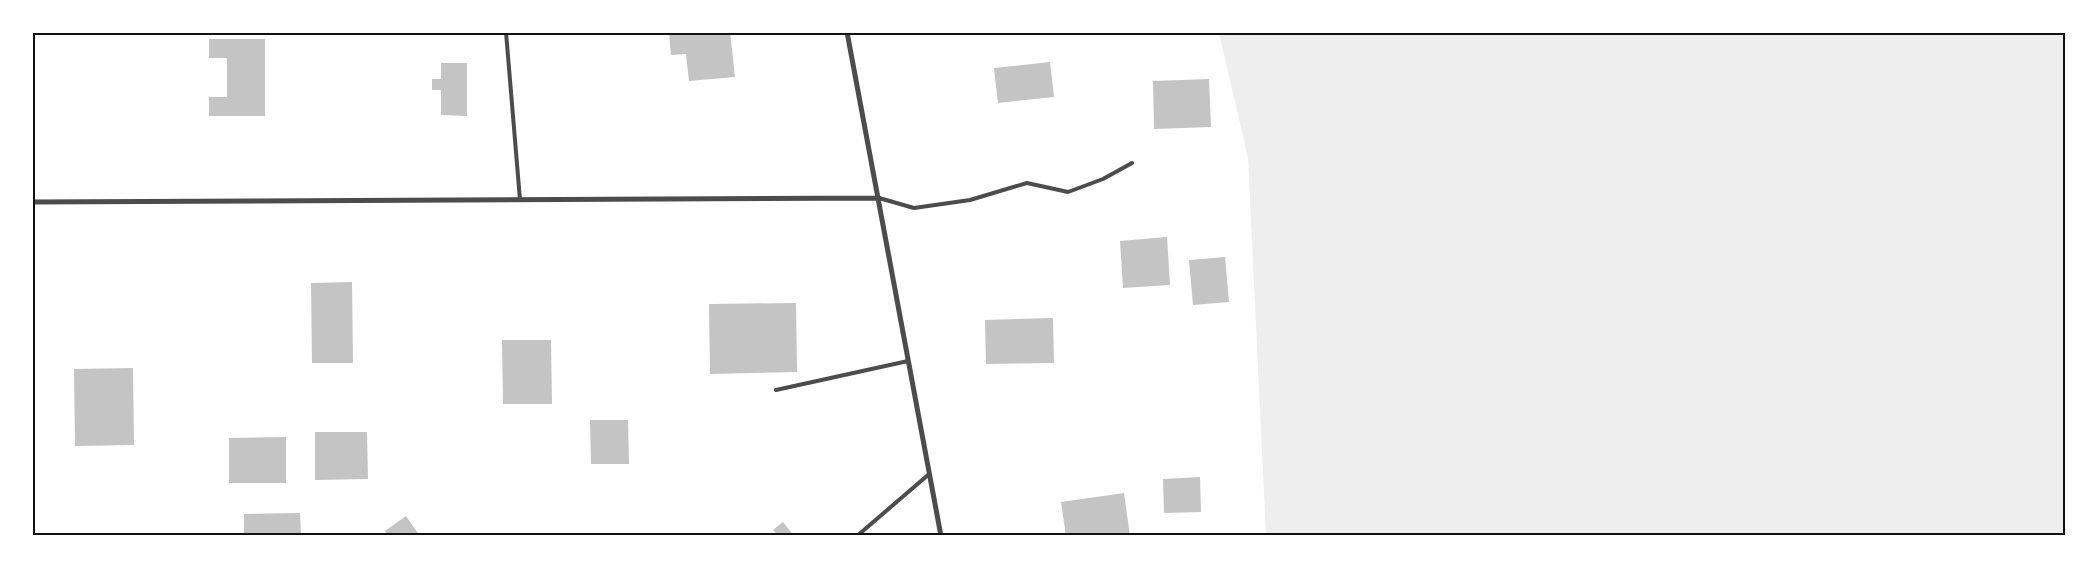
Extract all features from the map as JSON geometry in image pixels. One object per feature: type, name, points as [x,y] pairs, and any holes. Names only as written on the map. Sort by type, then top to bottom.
[{"type":"street","points":[[847,32],[879,198],[928,475],[941,536]]},
{"type":"street","points":[[32,202],[879,198]]},
{"type":"lane","points":[[506,32],[520,200]]},
{"type":"lane","points":[[879,198],[914,208],[970,200],[1027,183],[1068,192],[1103,180],[1132,163]]},
{"type":"lane","points":[[776,390],[908,360]]},
{"type":"lane","points":[[857,536],[928,475]]},
{"type":"shaded area","points":[[1219,33],[2065,33],[2065,535],[1266,535],[1248,158]]},
{"type":"building","points":[[669,32],[730,32],[735,77],[689,81],[686,54],[671,55]]},
{"type":"building","points":[[209,39],[265,39],[265,116],[209,116],[209,97],[227,97],[227,58],[209,58]]},
{"type":"building","points":[[1050,62],[1054,97],[998,103],[994,68]]},
{"type":"building","points":[[441,63],[467,63],[467,116],[441,115],[441,90],[432,90],[432,79],[441,79]]},
{"type":"building","points":[[1209,79],[1211,127],[1154,129],[1153,81]]},
{"type":"building","points":[[1167,237],[1170,285],[1123,288],[1120,241]]},
{"type":"building","points":[[1225,257],[1229,302],[1193,305],[1189,260]]},
{"type":"building","points":[[352,282],[353,363],[312,363],[311,283]]},
{"type":"building","points":[[796,303],[797,372],[710,374],[709,304]]},
{"type":"building","points":[[1053,318],[1054,363],[986,364],[985,320]]},
{"type":"building","points":[[502,340],[551,340],[552,404],[503,404]]},
{"type":"building","points":[[133,368],[134,445],[75,446],[74,369]]},
{"type":"building","points":[[590,420],[628,420],[629,464],[591,464]]},
{"type":"building","points":[[315,432],[367,432],[368,479],[315,480]]},
{"type":"building","points":[[286,437],[286,483],[229,483],[229,438]]},
{"type":"building","points":[[1200,477],[1201,512],[1164,513],[1163,479]]},
{"type":"building","points":[[1124,493],[1130,536],[1066,536],[1061,502]]},
{"type":"building","points":[[300,513],[301,536],[244,536],[244,514]]},
{"type":"building","points":[[406,516],[420,536],[388,536],[385,531]]},
{"type":"building","points":[[783,522],[794,536],[775,536],[777,534],[773,530]]}]
